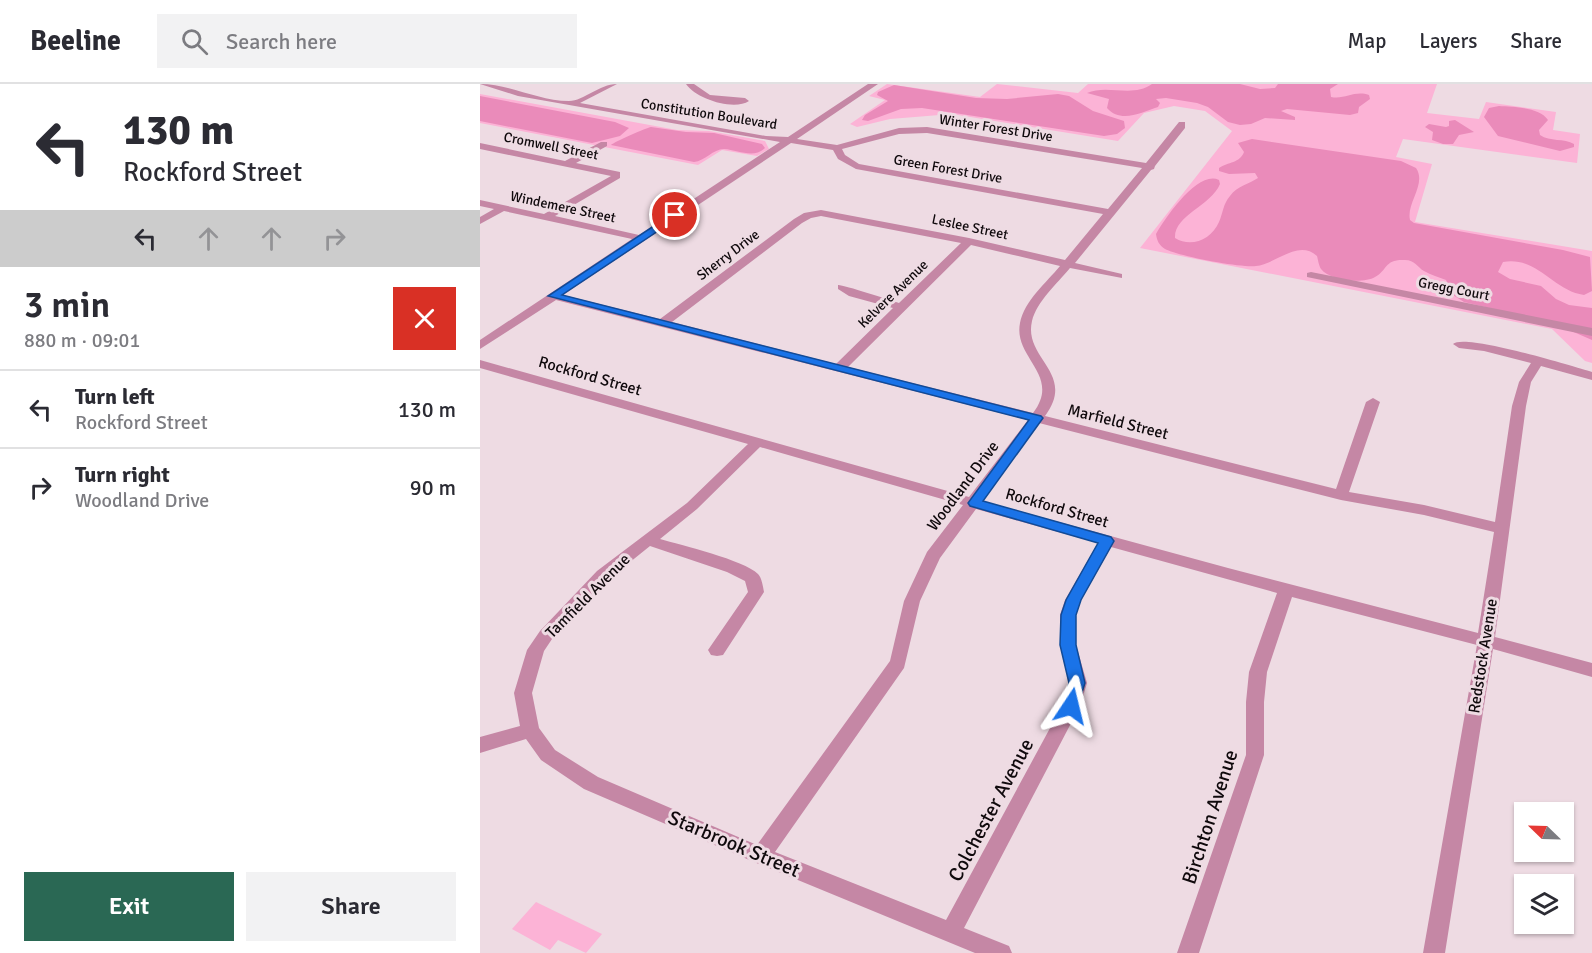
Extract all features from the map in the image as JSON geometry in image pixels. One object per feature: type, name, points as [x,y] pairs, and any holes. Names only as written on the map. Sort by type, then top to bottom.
[{"type":"street","name":"Constitution Boulevard","points":[[484,84],[518,94],[571,104],[766,139],[788,140]]},
{"type":"street","name":"Constitution Boulevard","points":[[505,84],[774,134],[788,140]]},
{"type":"street","points":[[571,104],[613,84]]},
{"type":"street","points":[[690,84],[703,95],[745,101]]},
{"type":"street","points":[[480,345],[874,84]]},
{"type":"street","name":"Woodland Drive","points":[[761,856],[898,663],[917,586],[933,556],[1037,418],[1051,394],[1051,387],[1044,370],[1030,351],[1026,341],[1024,325],[1037,299],[1151,167],[1181,129],[1182,124]]},
{"type":"street","name":"Winter Forest Drive","points":[[837,148],[898,131],[927,130],[1151,167]]},
{"type":"street","points":[[788,140],[837,148]]},
{"type":"street","points":[[568,163],[604,144]]},
{"type":"street","name":"Cromwell Street","points":[[480,146],[617,174],[546,217]]},
{"type":"street","name":"Green Forest Drive","points":[[837,148],[841,157],[856,166],[1112,213]]},
{"type":"street","name":"Windemere Street","points":[[480,203],[640,238]]},
{"type":"street","points":[[480,220],[503,208]]},
{"type":"street","name":"Leslee Street","points":[[815,214],[828,213],[969,241],[1066,266],[1118,276]]},
{"type":"street","name":"Sherry Drive","points":[[662,324],[798,221],[815,214]]},
{"type":"street","name":"Kelvere Avenue","points":[[839,369],[969,241]]},
{"type":"street","name":"Gregg Court","points":[[1311,275],[1592,332]]},
{"type":"street","points":[[842,286],[853,294],[901,307]]},
{"type":"street","name":"Marfield Street","points":[[553,296],[1341,495],[1424,510],[1503,529]]},
{"type":"street","points":[[1459,344],[1485,347],[1592,376]]},
{"type":"street","name":"Redstock Avenue","points":[[1434,953],[1486,639],[1520,406],[1525,382],[1538,363]]},
{"type":"street","name":"Rockford Street","points":[[480,364],[1107,541],[1286,590],[1486,639],[1592,670]]},
{"type":"street","points":[[1341,495],[1374,402]]},
{"type":"street","name":"Tamfield Avenue","points":[[530,730],[523,693],[536,650],[559,620],[603,575],[692,506],[758,442]]},
{"type":"street","points":[[648,540],[733,568],[752,578],[756,592],[717,650]]},
{"type":"street","name":"Colchester Avenue","points":[[951,932],[1071,706],[1077,683],[1068,645],[1068,615],[1073,600],[1107,541]]},
{"type":"street","name":"Birchton Avenue","points":[[1188,953],[1255,755],[1257,739],[1254,702],[1258,669],[1286,590]]},
{"type":"street","points":[[480,745],[530,730]]},
{"type":"street","name":"Starbrook Street","points":[[530,730],[548,755],[591,783],[761,856],[1002,953]]},
{"type":"shaded area","points":[[887,84],[980,97],[997,84],[1078,93],[1088,84],[1437,84],[1427,113],[1479,119],[1486,102],[1556,112],[1553,130],[1580,134],[1577,163],[1403,139],[1396,157],[1432,164],[1415,222],[1592,251],[1592,363],[1585,361],[1552,329],[1140,248],[1232,131],[1205,111],[1174,106],[1144,113],[1118,141],[952,114],[890,119],[857,127],[850,124],[885,100],[869,96]]},
{"type":"shaded area","points":[[1152,84],[1240,84],[1260,89],[1275,88],[1278,84],[1338,84],[1330,89],[1331,97],[1364,94],[1369,95],[1370,99],[1359,107],[1358,113],[1350,115],[1287,109],[1281,111],[1295,117],[1295,120],[1265,118],[1251,124],[1240,125],[1228,122],[1208,107],[1166,98],[1156,99],[1160,103],[1158,107],[1139,114],[1119,115],[1107,108],[1109,99],[1087,93],[1103,90],[1137,90]]},
{"type":"shaded area","points":[[894,85],[976,98],[1007,99],[1058,94],[1069,96],[1093,111],[1124,121],[1125,128],[1117,134],[1104,136],[922,108],[901,109],[868,121],[862,120],[865,115],[888,101],[877,95],[878,92]]},
{"type":"shaded area","points":[[480,94],[677,130],[709,131],[765,141],[769,149],[757,156],[722,150],[698,165],[480,123]]},
{"type":"shaded area","points":[[480,96],[615,122],[629,128],[620,136],[592,143],[480,121]]},
{"type":"shaded area","points":[[1499,106],[1526,108],[1539,112],[1548,120],[1539,130],[1540,135],[1548,139],[1570,142],[1574,144],[1574,147],[1560,151],[1498,136],[1484,117],[1489,108]]},
{"type":"shaded area","points":[[1455,120],[1474,132],[1459,135],[1453,144],[1443,144],[1432,140],[1433,132],[1425,127],[1429,124],[1446,127],[1449,126],[1449,121]]},
{"type":"shaded area","points":[[651,127],[714,133],[762,144],[765,148],[756,153],[724,149],[694,162],[611,145]]},
{"type":"shaded area","points":[[1252,139],[1401,161],[1416,168],[1419,174],[1418,187],[1410,214],[1410,220],[1414,223],[1590,257],[1592,291],[1584,295],[1563,287],[1526,264],[1503,262],[1498,272],[1510,279],[1541,286],[1556,299],[1569,305],[1592,308],[1592,340],[1553,323],[1464,302],[1453,295],[1446,280],[1408,260],[1393,261],[1375,277],[1355,281],[1339,279],[1325,273],[1320,268],[1317,256],[1310,251],[1295,251],[1264,264],[1248,266],[1196,258],[1165,249],[1159,243],[1156,234],[1167,217],[1192,188],[1211,179],[1219,180],[1220,184],[1209,198],[1180,223],[1176,230],[1175,238],[1188,242],[1206,238],[1211,234],[1219,222],[1226,202],[1233,193],[1258,178],[1255,173],[1229,174],[1219,171],[1219,168],[1242,156],[1244,152],[1238,143]]},
{"type":"shaded area","points":[[536,902],[602,934],[586,953],[558,940],[550,950],[512,929]]},
{"type":"route","points":[[675,215],[553,296],[1037,418],[975,503],[1107,541],[1073,600],[1068,615],[1068,645],[1077,683],[1071,706]]}]
